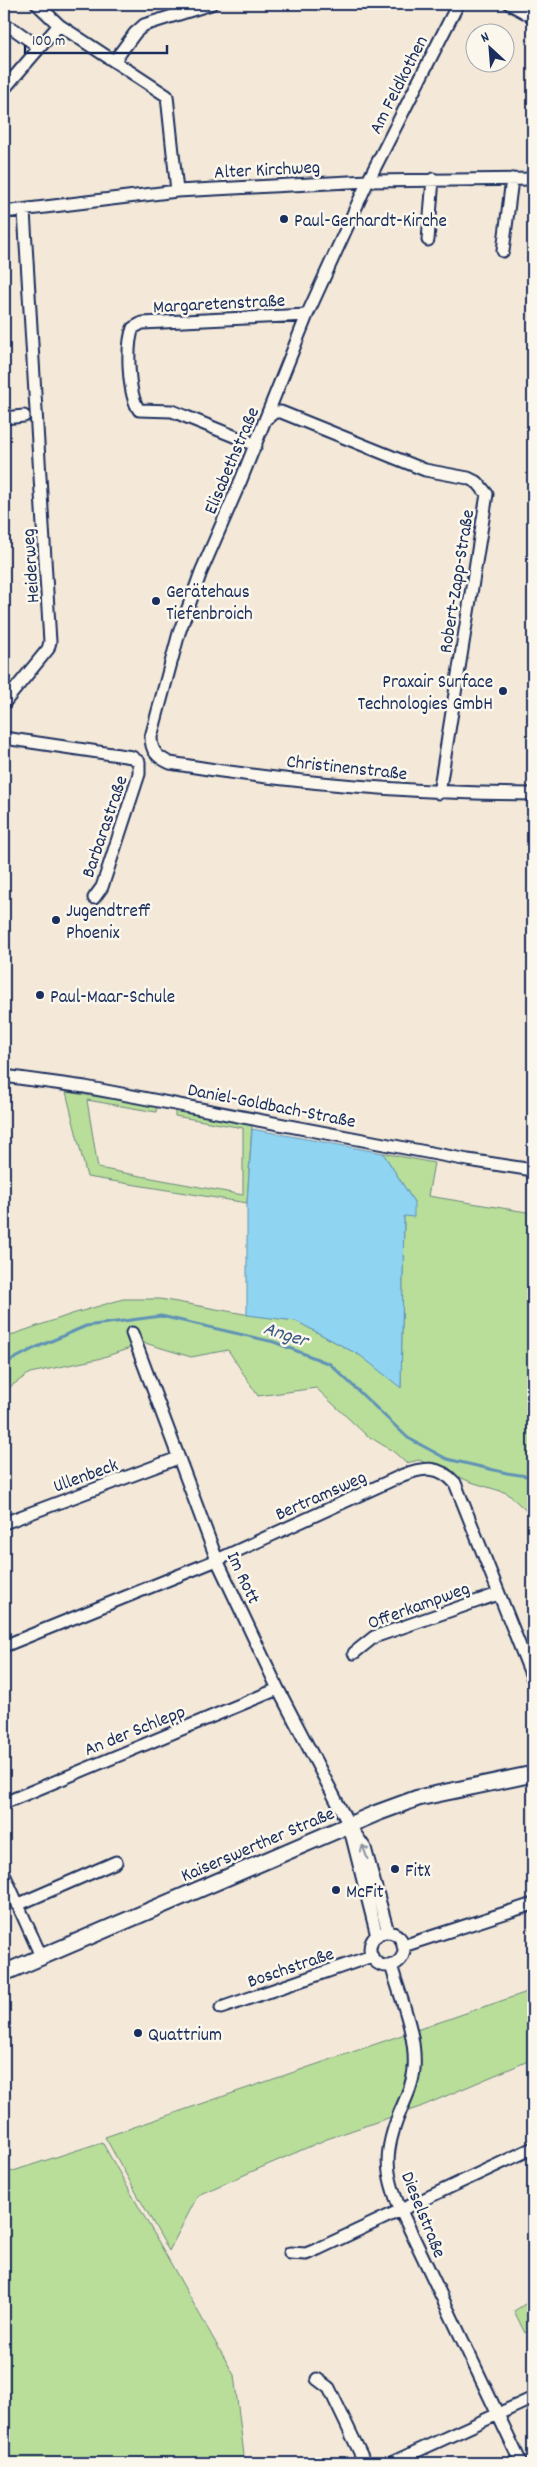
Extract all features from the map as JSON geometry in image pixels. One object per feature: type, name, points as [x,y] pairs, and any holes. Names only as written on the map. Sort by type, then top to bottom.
[{"type":"main road","name":"Kaiserswerther Straße","points":[[4,1973],[349,1824],[418,1798],[533,1774]]},
{"type":"street","points":[[36,4],[59,25],[115,60],[167,96],[177,191]]},
{"type":"street","points":[[115,60],[135,33],[144,25],[192,6],[211,4]]},
{"type":"street","name":"Am Feldkothen","points":[[368,180],[458,4]]},
{"type":"street","points":[[510,4],[533,17]]},
{"type":"street","points":[[4,25],[16,30],[39,47]]},
{"type":"street","points":[[4,90],[59,25]]},
{"type":"street","points":[[428,240],[433,179]]},
{"type":"street","points":[[503,251],[512,179]]},
{"type":"street","name":"Alter Kirchweg","points":[[4,212],[177,191],[368,180],[533,179]]},
{"type":"street","name":"Elisabethstraße","points":[[157,756],[151,746],[151,737],[179,632],[201,572],[256,445],[307,315],[368,180]]},
{"type":"street","name":"Heiderweg","points":[[4,703],[48,649],[50,642],[24,211]]},
{"type":"street","name":"Margaretenstraße","points":[[256,445],[172,411],[139,410],[133,401],[129,340],[133,328],[142,323],[307,315]]},
{"type":"street","name":"Robert-Zapp-Straße","points":[[266,419],[271,414],[281,412],[425,470],[468,478],[478,483],[487,494],[439,793]]},
{"type":"street","points":[[4,418],[24,416]]},
{"type":"street","points":[[4,738],[132,757],[139,762],[157,756]]},
{"type":"street","name":"Christinenstraße","points":[[157,756],[170,763],[291,779],[439,793],[533,794]]},
{"type":"street","name":"Barbarastraße","points":[[94,898],[102,887],[107,872],[139,774],[139,762]]},
{"type":"street","name":"Daniel-Goldbach-Straße","points":[[4,1076],[86,1087],[452,1157],[533,1170]]},
{"type":"street","name":"Im Rott","points":[[132,1333],[217,1560],[278,1689],[349,1824]]},
{"type":"street","name":"Ullenbeck","points":[[4,1523],[178,1458]]},
{"type":"street","name":"Bertramsweg","points":[[4,1646],[217,1560],[408,1473],[425,1468],[442,1472],[455,1483],[533,1679]]},
{"type":"street","name":"Offerkampweg","points":[[354,1652],[374,1637],[498,1594]]},
{"type":"street","name":"An der Schlepp","points":[[4,1803],[278,1689]]},
{"type":"street","points":[[349,1824],[365,1848],[383,1934]]},
{"type":"street","points":[[12,1901],[116,1862]]},
{"type":"street","points":[[4,1874],[12,1901],[41,1956]]},
{"type":"street","points":[[404,1946],[533,1904]]},
{"type":"street","points":[[383,1934],[398,1936],[404,1946],[402,1957],[391,1965],[379,1964],[372,1956],[370,1945],[383,1934]]},
{"type":"street","name":"Boschstraße","points":[[221,2008],[372,1956]]},
{"type":"street","name":"Dieselstraße","points":[[391,1965],[412,2039],[414,2056],[413,2076],[391,2136],[388,2154],[389,2178],[401,2211],[521,2463]]},
{"type":"street","points":[[290,2253],[306,2254],[533,2148]]},
{"type":"street","points":[[317,2379],[329,2388],[365,2463]]},
{"type":"street","points":[[392,2463],[533,2398]]},
{"type":"green space","points":[[66,1092],[157,1106],[156,1112],[87,1100],[98,1168],[243,1195],[243,1128],[175,1116],[175,1111],[252,1124],[247,1203],[87,1177]]},
{"type":"green space","points":[[383,1153],[434,1163],[428,1196],[533,1213],[533,1517],[507,1493],[471,1482],[419,1460],[406,1463],[394,1452],[365,1434],[316,1388],[258,1396],[228,1350],[191,1357],[145,1343],[98,1359],[30,1373],[4,1391],[4,1340],[14,1334],[72,1314],[123,1299],[160,1299],[296,1321],[361,1356],[401,1387],[404,1216],[414,1202]]},
{"type":"green space","points":[[533,1990],[533,2059],[420,2107],[327,2139],[198,2195],[169,2251],[105,2137]]},
{"type":"green space","points":[[102,2142],[234,2375],[245,2463],[4,2463],[4,2174]]},
{"type":"green space","points":[[533,2299],[533,2329],[525,2333],[514,2311]]},
{"type":"water","points":[[252,1129],[383,1153],[414,1202],[414,1217],[404,1216],[401,1388],[361,1356],[296,1321],[247,1315],[247,1203]]},
{"type":"waterway","name":"Anger","points":[[4,1364],[86,1326],[161,1316],[274,1342],[330,1364],[408,1438],[447,1459],[533,1477]]},
{"type":"place","name":"Paul-Gerhardt-Kirche","points":[[284,219]]},
{"type":"place","name":"Gerätehaus Tiefenbroich","points":[[156,601]]},
{"type":"place","name":"Praxair Surface Technologies GmbH","points":[[503,691]]},
{"type":"place","name":"Jugendtreff Phoenix","points":[[56,920]]},
{"type":"place","name":"Paul-Maar-Schule","points":[[40,995]]},
{"type":"place","name":"FitX","points":[[395,1869]]},
{"type":"place","name":"McFit","points":[[336,1890]]},
{"type":"place","name":"Quattrium","points":[[138,2033]]}]
